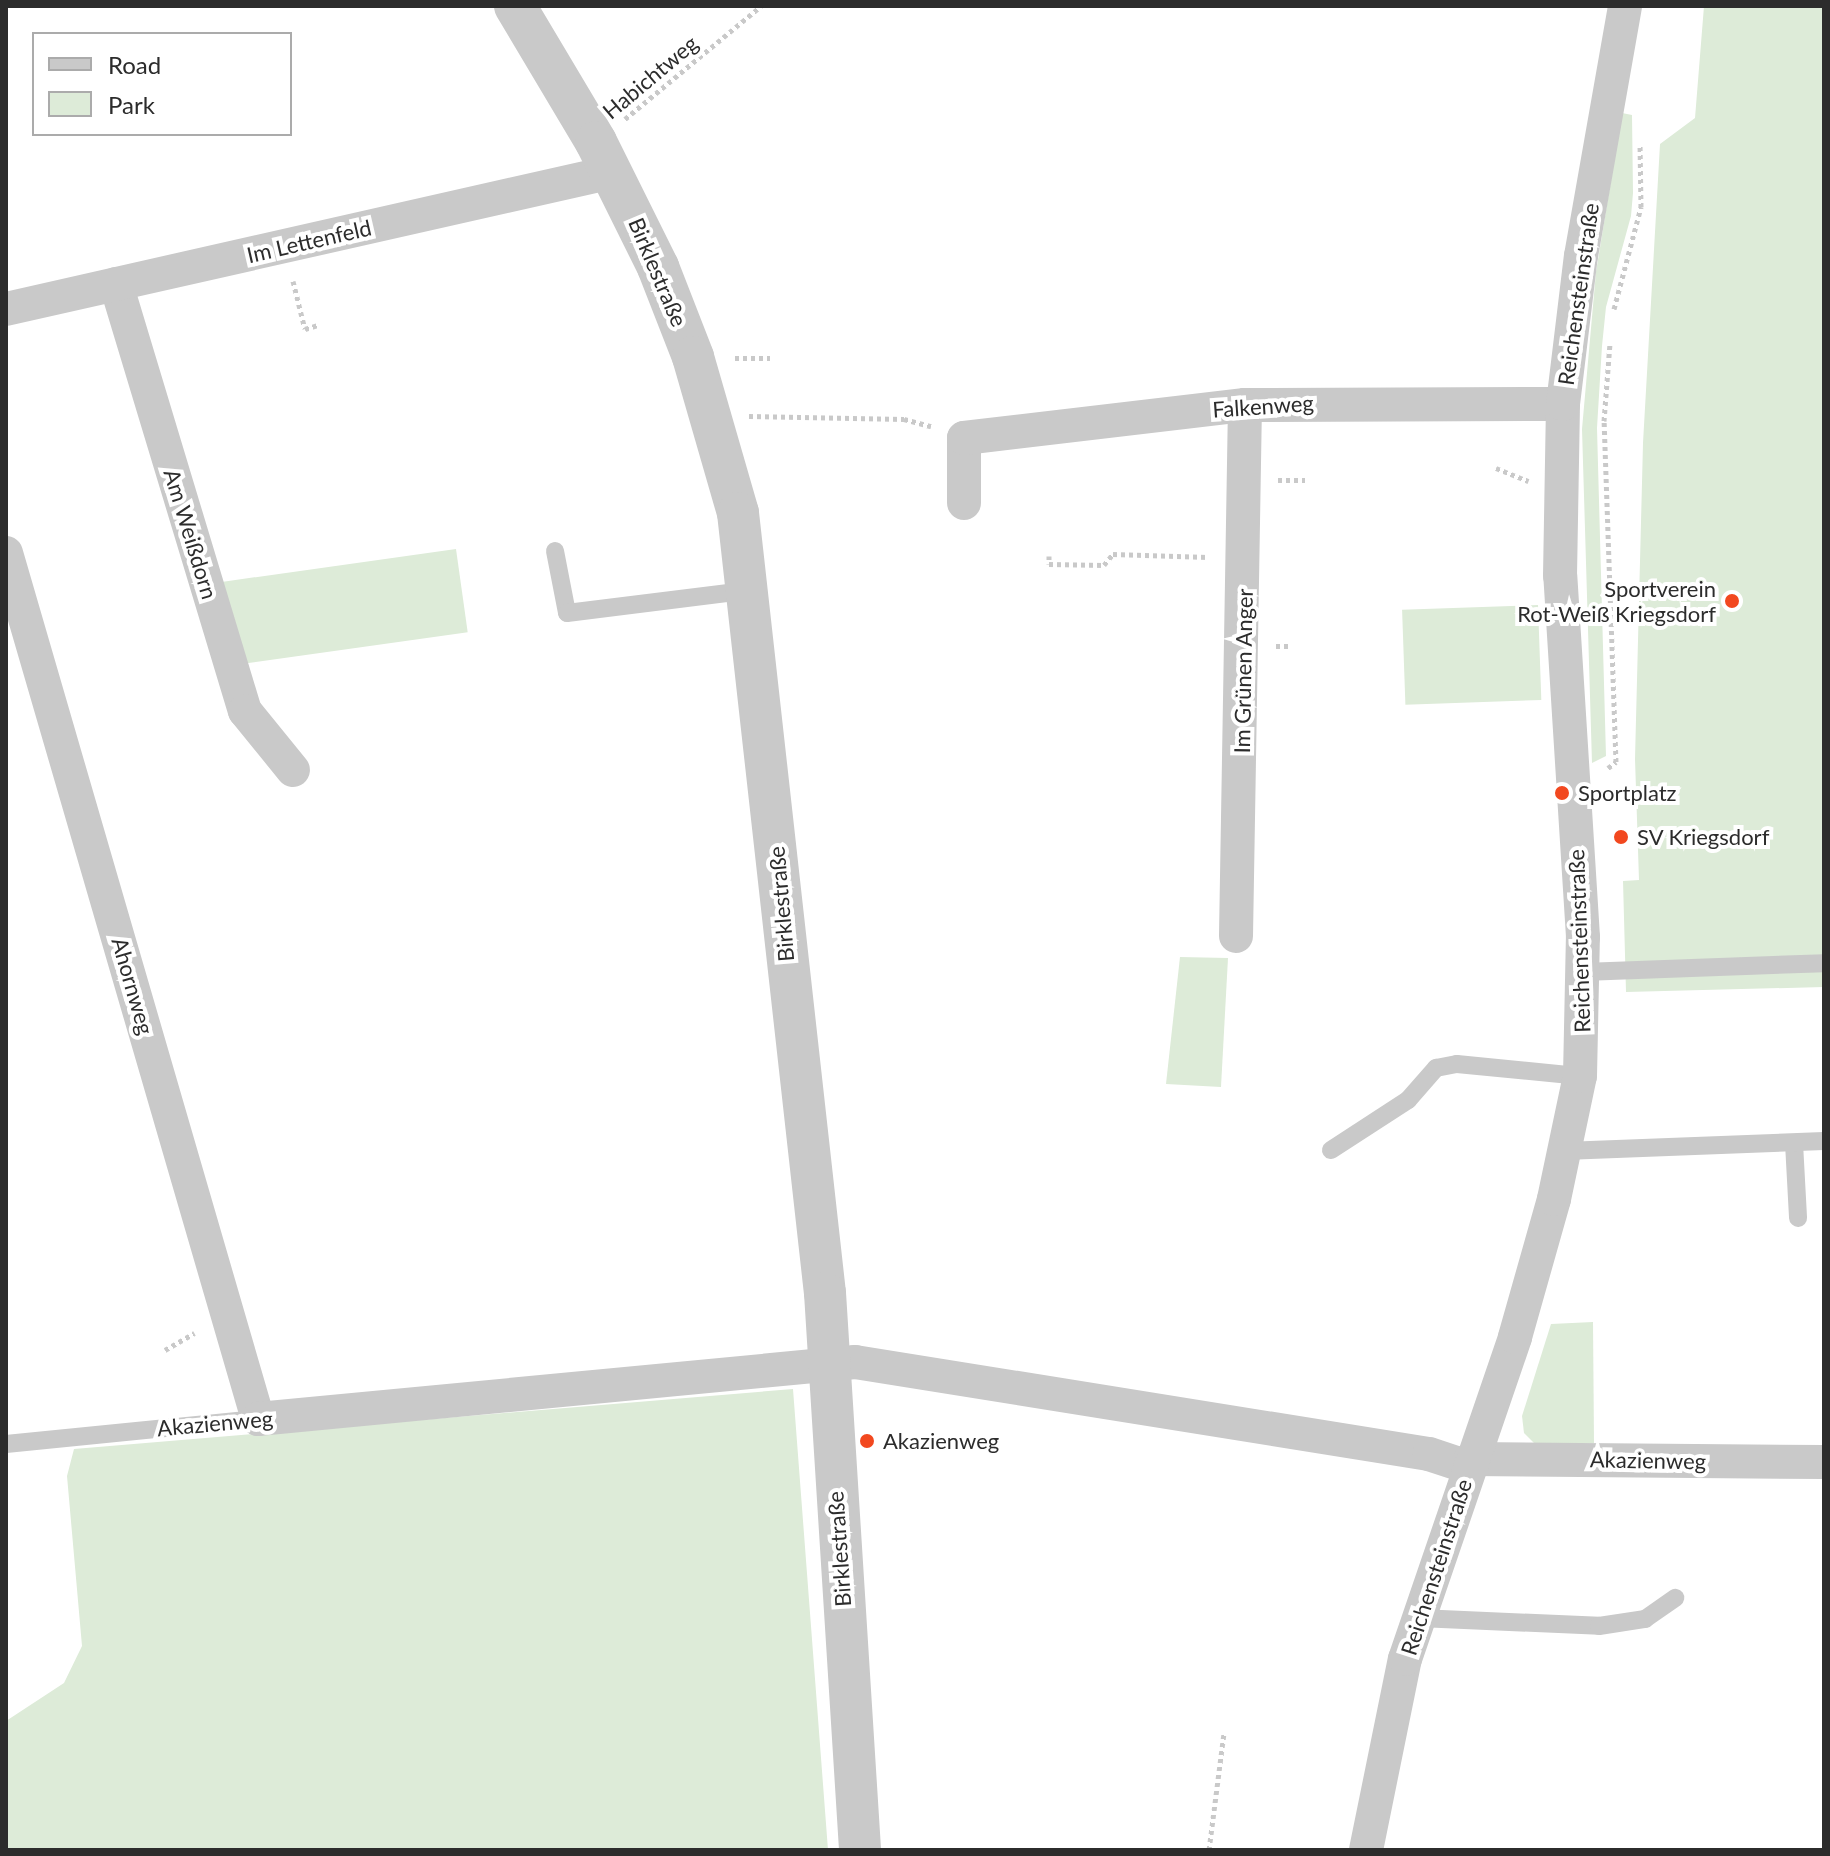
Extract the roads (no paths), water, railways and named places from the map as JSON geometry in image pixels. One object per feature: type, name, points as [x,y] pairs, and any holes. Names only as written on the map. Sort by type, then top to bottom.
[{"type":"street","name":"Birklestraße","points":[[515,6],[611,170],[680,320],[738,513],[751,590],[790,1005],[825,1293],[860,1850]]},
{"type":"street","name":"Reichensteinstraße","points":[[1366,1850],[1405,1659],[1515,1337],[1564,1151],[1580,1076],[1583,972],[1560,576],[1563,404],[1581,256],[1625,6]]},
{"type":"street","name":"Im Lettenfeld","points":[[6,309],[611,170]]},
{"type":"street","name":"Am Weißdorn","points":[[116,284],[245,711],[293,770]]},
{"type":"street","name":"Falkenweg","points":[[964,503],[964,438],[1245,405],[1563,404]]},
{"type":"street","name":"Im Grünen Anger","points":[[1236,936],[1245,558],[1245,405]]},
{"type":"street","name":"Ahornweg","points":[[6,553],[258,1419]]},
{"type":"street","name":"Akazienweg","points":[[258,1419],[827,1362],[855,1362],[1470,1463],[1824,1462]]},
{"type":"lane","points":[[555,551],[567,613],[751,590]]},
{"type":"lane","points":[[1583,972],[1824,963]]},
{"type":"lane","points":[[1331,1150],[1408,1100],[1436,1068],[1457,1064],[1580,1076]]},
{"type":"lane","points":[[1564,1151],[1824,1141]]},
{"type":"lane","points":[[1794,1143],[1798,1218]]},
{"type":"lane","name":"Akazienweg","points":[[6,1444],[258,1419]]},
{"type":"lane","points":[[1419,1618],[1599,1626],[1645,1619],[1675,1598]]},
{"type":"place","name":"Sportverein Rot-Weiß Kriegsdorf","points":[[1732,601]]},
{"type":"place","name":"Sportplatz","points":[[1562,793]]},
{"type":"place","name":"SV Kriegsdorf","points":[[1621,837]]},
{"type":"place","name":"Akazienweg","points":[[867,1441]]}]
